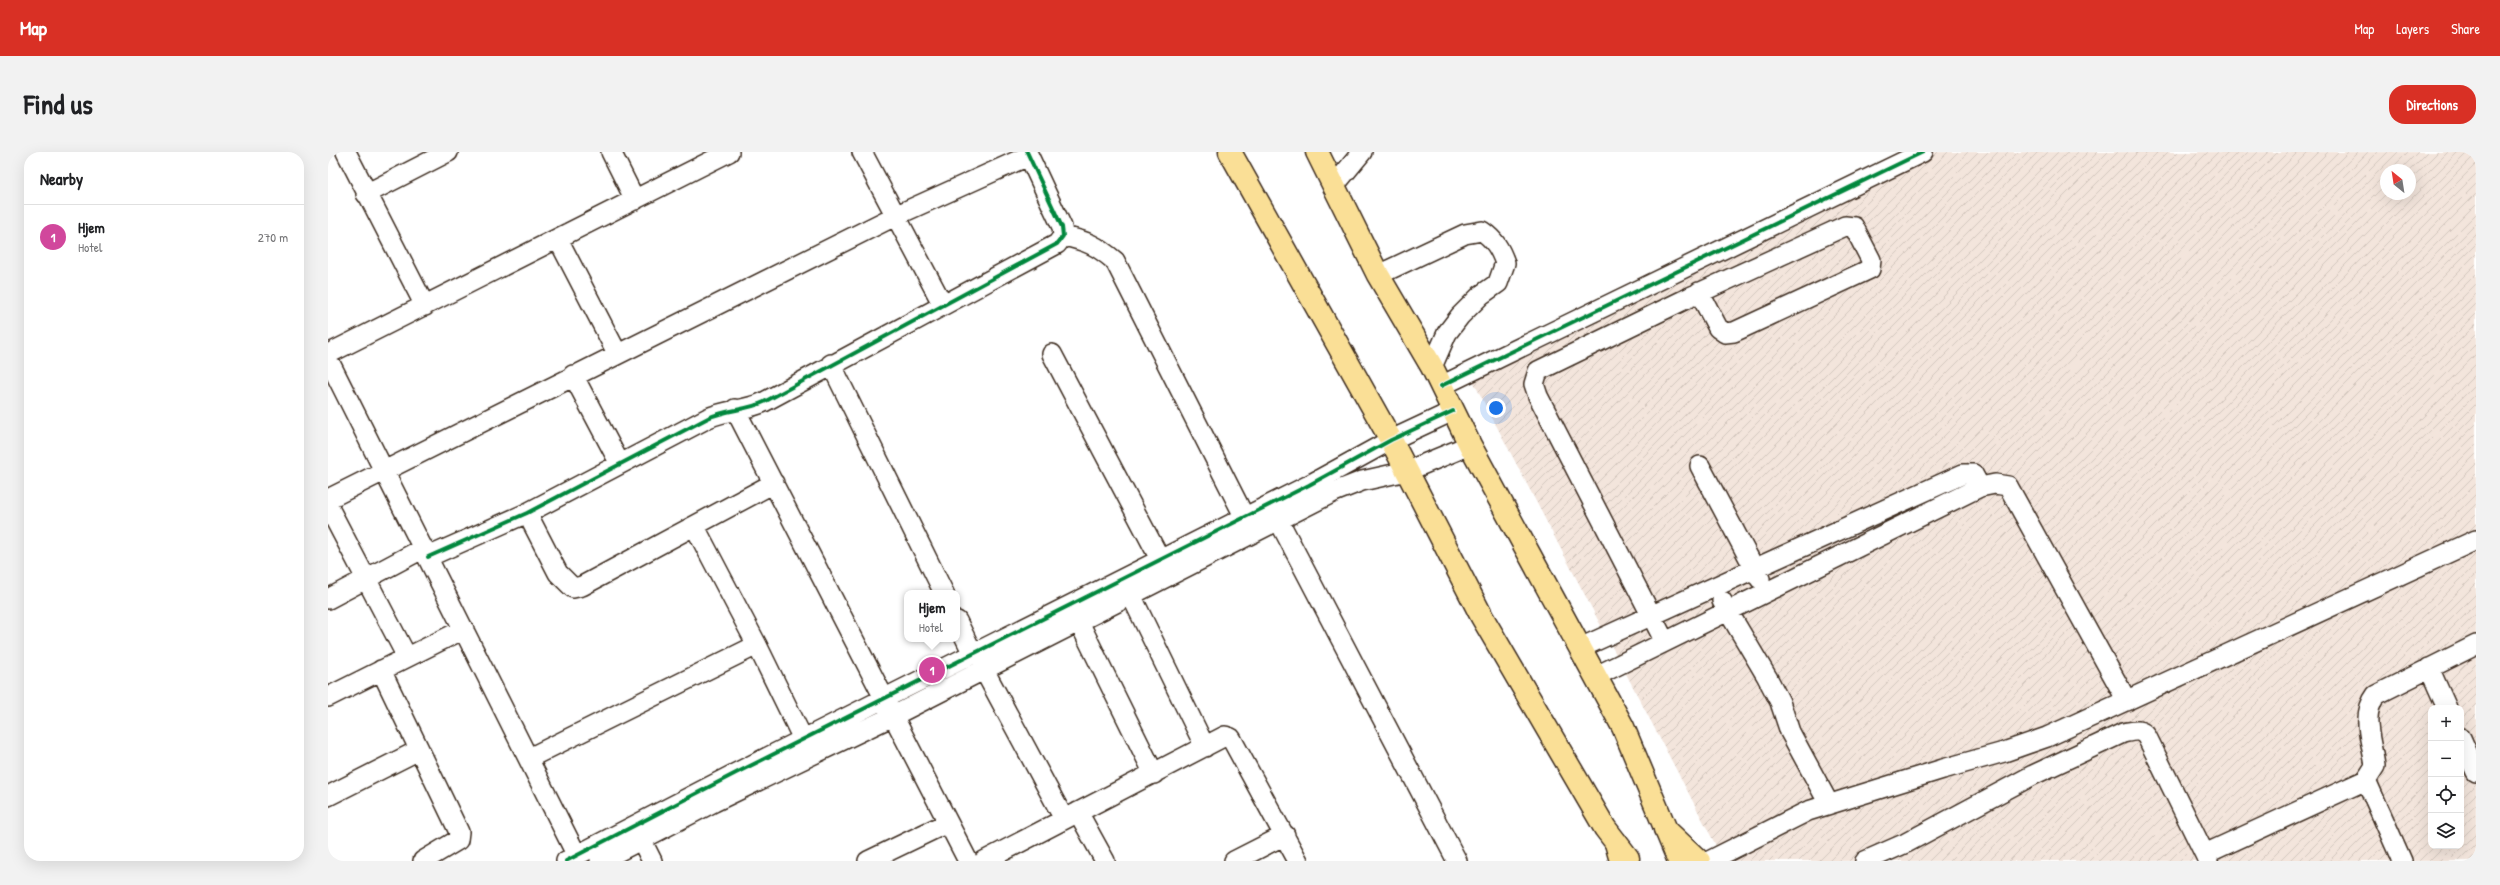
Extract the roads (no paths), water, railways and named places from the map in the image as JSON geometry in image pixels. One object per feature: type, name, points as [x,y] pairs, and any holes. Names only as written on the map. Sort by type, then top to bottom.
[{"type":"main road","points":[[1230,152],[1391,440],[1482,617],[1618,852],[1631,861]]},
{"type":"main road","points":[[1317,152],[1378,275],[1436,376],[1470,445],[1596,676],[1633,749],[1665,829],[1689,860]]},
{"type":"street","points":[[346,152],[366,194],[425,306]]},
{"type":"street","points":[[366,194],[448,152]]},
{"type":"street","points":[[611,152],[635,200]]},
{"type":"street","points":[[328,354],[729,152]]},
{"type":"street","points":[[862,152],[943,306]]},
{"type":"street","points":[[1334,186],[1362,152]]},
{"type":"street","points":[[1436,376],[1923,152]]},
{"type":"street","points":[[328,499],[617,353],[895,216],[1028,154],[1062,227],[1063,236],[1057,244],[1043,253],[751,408],[735,409],[708,418],[527,513],[426,552],[366,579],[328,600]]},
{"type":"street","points":[[1665,642],[1538,396],[1535,377],[1538,371],[1550,363],[1699,292],[1845,226],[1854,227],[1871,260],[1870,269],[1734,332],[1725,333],[1718,328],[1699,292]]},
{"type":"street","points":[[1378,275],[1465,234],[1482,231],[1492,238],[1500,249],[1505,263],[1498,283],[1481,295],[1460,316],[1447,333],[1436,376]]},
{"type":"street","points":[[1063,236],[1092,243],[1115,261],[1245,518]]},
{"type":"street","points":[[558,239],[617,353]]},
{"type":"street","points":[[1052,354],[1160,559]]},
{"type":"street","points":[[328,359],[529,758],[572,858],[803,740],[889,708]]},
{"type":"street","points":[[832,364],[943,590]]},
{"type":"street","points":[[573,375],[620,464]]},
{"type":"street","points":[[735,409],[968,861]]},
{"type":"street","points":[[600,861],[642,841],[978,661],[1160,559],[1245,518],[1391,440],[1453,411]]},
{"type":"street","points":[[978,661],[1079,622],[1334,492],[1362,481],[1407,471],[1470,445]]},
{"type":"street","points":[[1700,466],[1767,592]]},
{"type":"street","points":[[1580,648],[1963,474],[1974,474],[1980,487]]},
{"type":"street","points":[[527,513],[558,573],[573,588],[582,586],[774,484]]},
{"type":"street","points":[[1596,676],[1980,487],[1995,484],[2008,486],[2127,701]]},
{"type":"street","points":[[328,506],[350,544],[366,579],[407,657]]},
{"type":"street","points":[[1279,521],[1457,861]]},
{"type":"street","points":[[695,527],[757,645],[803,740]]},
{"type":"street","points":[[1689,860],[1829,804],[2004,752],[2047,737],[2476,540]]},
{"type":"street","points":[[1714,588],[1767,677],[1780,702],[1790,732],[1829,804]]},
{"type":"street","points":[[1131,595],[1205,747]]},
{"type":"street","points":[[1079,622],[1154,774]]},
{"type":"street","points":[[960,626],[978,661],[1071,816],[1105,861]]},
{"type":"street","points":[[328,697],[464,629]]},
{"type":"street","points":[[529,758],[757,645]]},
{"type":"street","points":[[1865,861],[1906,843],[2033,775],[2123,733],[2137,730],[2144,732],[2148,737],[2207,858],[2366,780],[2375,766],[2366,718],[2369,704],[2376,695],[2476,645]]},
{"type":"street","points":[[2430,668],[2446,705]]},
{"type":"street","points":[[381,670],[459,832],[458,840],[423,861]]},
{"type":"street","points":[[984,861],[1154,774],[1224,736],[1231,738],[1298,861]]},
{"type":"street","points":[[2462,741],[2476,772]]},
{"type":"street","points":[[328,796],[419,750]]},
{"type":"street","points":[[2366,780],[2402,861]]},
{"type":"street","points":[[868,861],[947,822]]},
{"type":"street","points":[[1234,861],[1285,835]]},
{"type":"street","points":[[642,841],[652,861]]},
{"type":"place","name":"Hjem","points":[[932,670]]}]
